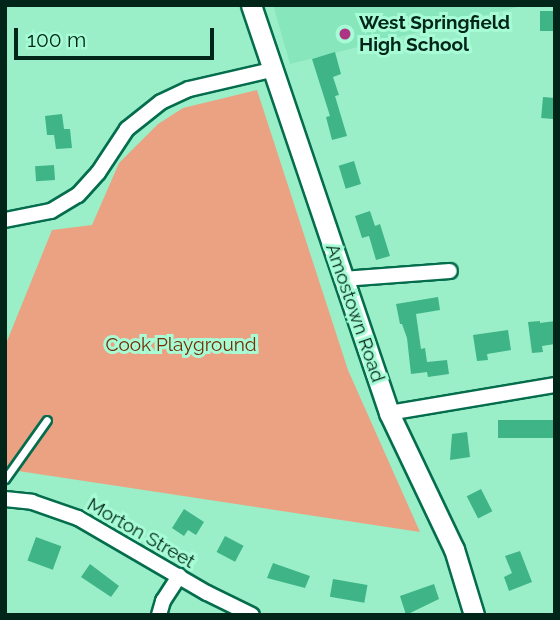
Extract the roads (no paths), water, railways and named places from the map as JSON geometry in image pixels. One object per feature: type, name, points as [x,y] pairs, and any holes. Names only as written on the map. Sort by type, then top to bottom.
[{"type":"street","name":"Amostown Road","points":[[251,5],[271,71],[389,413],[454,549],[474,615]]},
{"type":"street","points":[[5,220],[51,211],[78,195],[98,173],[118,139],[137,119],[161,102],[206,84],[271,71]]},
{"type":"street","points":[[343,279],[450,271]]},
{"type":"street","points":[[389,413],[555,385]]},
{"type":"street","name":"Morton Street","points":[[5,499],[48,506],[78,518],[228,605],[252,615]]},
{"type":"street","points":[[159,615],[163,601],[178,576]]},
{"type":"lane","points":[[5,479],[47,420]]},
{"type":"place","name":"West Springfield High School","points":[[345,34]]},
{"type":"park label","name":"Cook Playground","points":[[181,345]]}]
